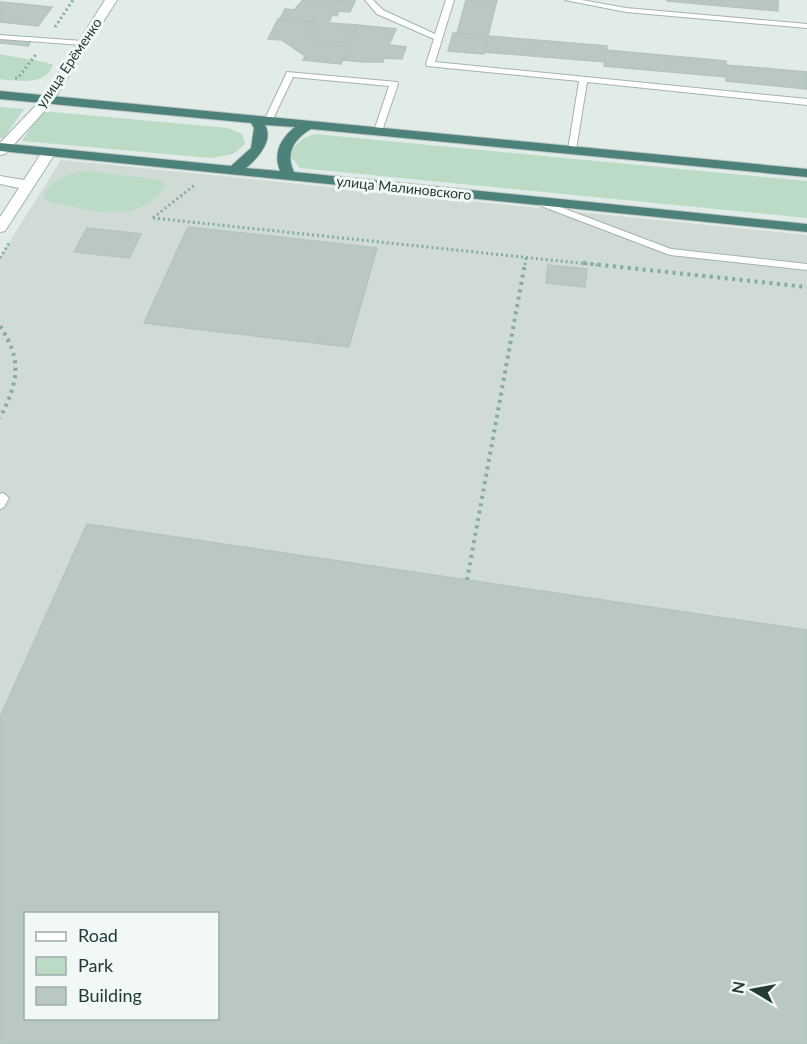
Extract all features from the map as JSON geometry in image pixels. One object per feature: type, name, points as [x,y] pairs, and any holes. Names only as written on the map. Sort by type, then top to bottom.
[{"type":"highway","points":[[0,95],[807,173]]},
{"type":"highway","points":[[233,171],[246,162],[259,146],[262,120]]},
{"type":"highway","points":[[289,176],[282,156],[284,147],[298,131],[308,124]]},
{"type":"highway","name":"улица Малиновского","points":[[1,148],[807,228]]},
{"type":"street","name":"улица Ерёменко","points":[[1,148],[47,100],[111,0]]},
{"type":"street","points":[[0,228],[49,152]]},
{"type":"street","points":[[0,180],[22,184],[26,188]]},
{"type":"lane","points":[[369,0],[380,12],[438,38]]},
{"type":"lane","points":[[450,0],[430,64],[807,102]]},
{"type":"lane","points":[[569,0],[626,10],[807,26]]},
{"type":"lane","points":[[0,37],[83,43]]},
{"type":"lane","points":[[262,120],[290,74],[394,84],[378,131]]},
{"type":"lane","points":[[572,150],[582,80]]},
{"type":"lane","points":[[539,202],[670,252],[807,267]]},
{"type":"path","points":[[186,180],[198,183],[153,218],[807,286]]},
{"type":"path","points":[[0,258],[10,240]]},
{"type":"path","points":[[467,580],[526,257]]},
{"type":"path","points":[[0,326],[14,346],[18,368],[8,403],[0,418]]},
{"type":"shaded area","points":[[61,160],[807,235],[807,1044],[0,1044],[0,257]]},
{"type":"green space","points":[[0,54],[53,65],[49,72],[38,79],[22,81],[0,79]]},
{"type":"green space","points":[[0,107],[24,109],[4,138],[0,138]]},
{"type":"green space","points":[[42,111],[228,128],[242,134],[245,144],[233,154],[211,158],[22,141]]},
{"type":"green space","points":[[315,134],[807,181],[807,218],[300,168],[291,157],[292,149],[304,138]]},
{"type":"green space","points":[[86,171],[161,180],[166,187],[153,199],[139,207],[125,211],[96,211],[48,201],[43,197],[61,178]]},
{"type":"building","points":[[303,0],[355,1],[350,12],[339,11],[337,16],[332,15],[329,23],[357,25],[348,47],[319,44],[309,34],[314,23],[280,19],[285,9],[294,10]]},
{"type":"building","points":[[466,0],[497,0],[488,36],[457,33]]},
{"type":"building","points":[[667,0],[778,0],[778,11],[667,1]]},
{"type":"building","points":[[0,2],[52,7],[38,26],[0,22]]},
{"type":"building","points":[[278,19],[314,23],[309,34],[319,44],[348,47],[341,64],[303,60],[305,56],[282,40],[268,39]]},
{"type":"building","points":[[357,25],[396,29],[389,45],[406,47],[402,59],[384,58],[383,62],[343,60]]},
{"type":"building","points":[[453,33],[488,36],[484,54],[448,51]]},
{"type":"building","points":[[488,36],[607,46],[605,62],[484,52]]},
{"type":"building","points":[[0,39],[31,41],[28,46],[0,43]]},
{"type":"building","points":[[606,50],[726,61],[726,77],[604,66]]},
{"type":"building","points":[[726,65],[807,72],[807,89],[726,81]]},
{"type":"building","points":[[188,227],[377,248],[349,347],[144,323]]},
{"type":"building","points":[[87,228],[141,234],[129,258],[74,252]]},
{"type":"building","points":[[548,265],[587,269],[585,287],[546,283]]},
{"type":"building","points":[[87,524],[807,630],[807,1044],[0,1044],[0,717]]}]
